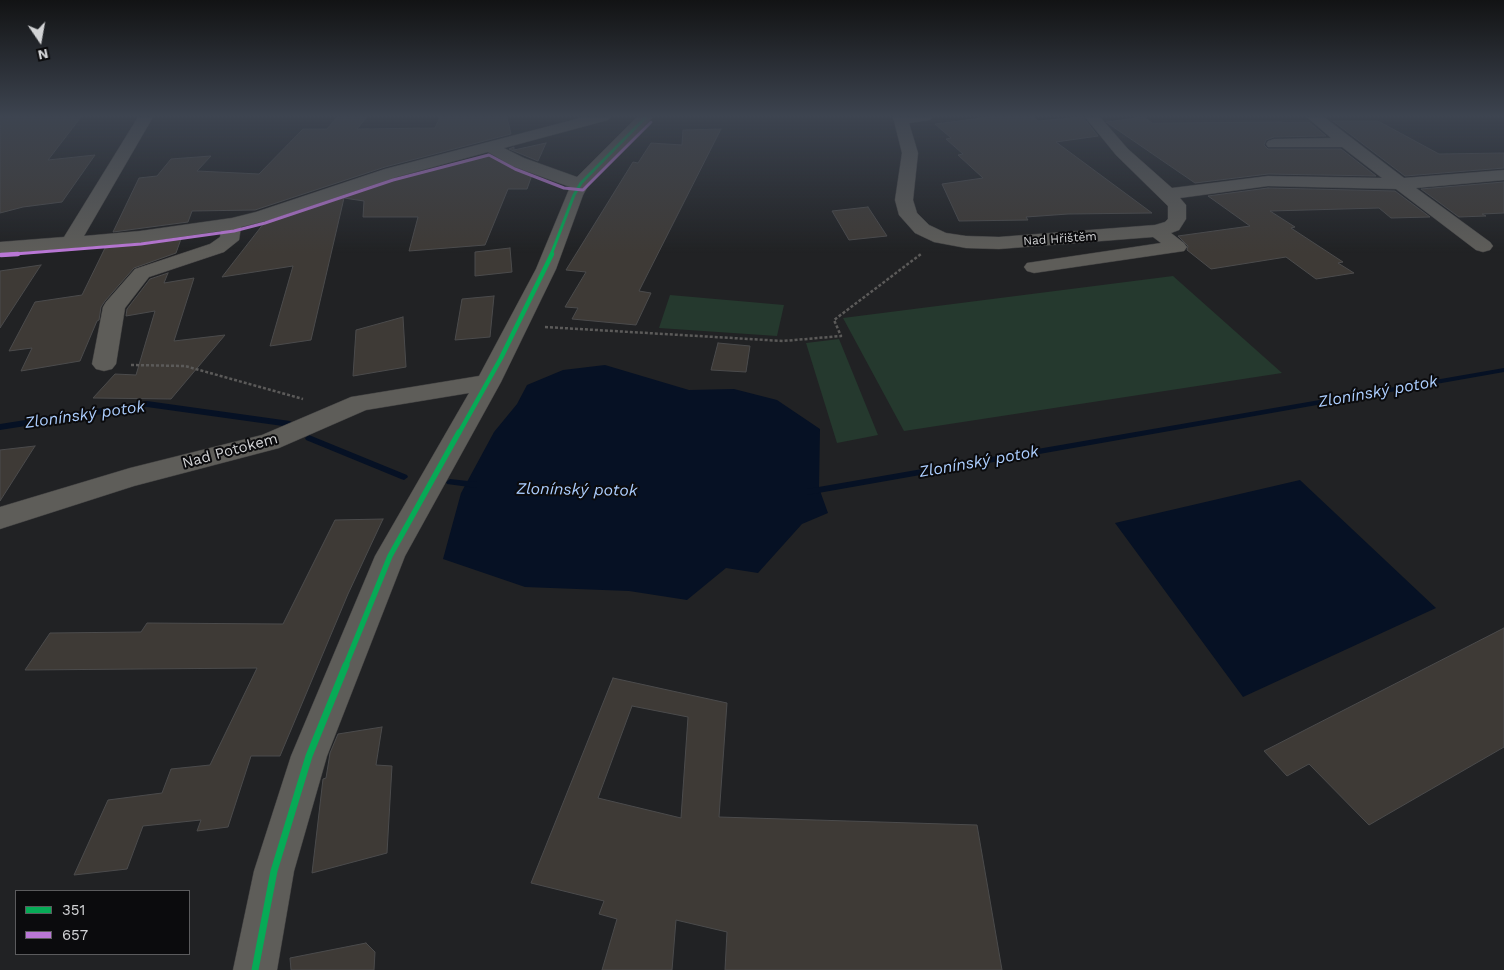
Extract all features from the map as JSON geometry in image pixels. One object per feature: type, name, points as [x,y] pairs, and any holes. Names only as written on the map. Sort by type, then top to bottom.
[{"type":"street","points":[[70,242],[118,162]]},
{"type":"street","points":[[0,248],[140,237],[232,224],[263,216],[391,173],[432,162]]},
{"type":"street","points":[[521,162],[567,180],[581,183]]},
{"type":"street","points":[[255,970],[274,871],[309,756],[390,556],[488,382],[517,326],[546,269],[574,196],[581,183],[601,162]]},
{"type":"street","name":"Nad Hřištěm","points":[[909,162],[904,200],[908,214],[922,229],[941,238],[966,242],[1070,238],[1157,231],[1172,226],[1177,218],[1177,205],[1168,194],[1133,162]]},
{"type":"street","points":[[1372,162],[1483,246]]},
{"type":"street","points":[[1168,194],[1268,181],[1400,184],[1504,175]]},
{"type":"street","points":[[104,364],[114,307],[142,273],[216,248],[230,240],[232,224]]},
{"type":"street","points":[[1034,267],[1177,248],[1157,231]]},
{"type":"street","points":[[1070,238],[1091,258]]},
{"type":"street","name":"Nad Potokem","points":[[0,518],[130,478],[270,442],[360,403],[488,382]]},
{"type":"path","points":[[517,326],[783,342],[841,336],[834,320],[941,238]]},
{"type":"path","points":[[104,364],[185,366],[298,397],[338,413]]},
{"type":"green space","points":[[1173,276],[1282,373],[904,431],[843,318]]},
{"type":"green space","points":[[670,295],[784,305],[777,336],[659,328]]},
{"type":"green space","points":[[839,339],[878,435],[837,443],[806,343]]},
{"type":"water","points":[[605,365],[689,390],[734,389],[777,400],[820,429],[819,488],[828,513],[802,524],[758,573],[726,568],[687,600],[629,591],[525,587],[443,559],[461,493],[494,432],[517,404],[527,385],[563,370]]},
{"type":"water","points":[[1300,480],[1436,608],[1243,697],[1115,523]]},
{"type":"building","points":[[0,162],[90,162],[62,202],[23,207],[0,213]]},
{"type":"building","points":[[168,162],[205,162],[197,171],[259,174],[270,162],[403,162],[255,210],[192,211],[188,222],[113,232],[139,178],[157,176]]},
{"type":"building","points":[[458,162],[502,162],[511,168],[532,175],[527,189],[508,189],[485,245],[409,251],[418,217],[363,217],[364,201],[344,198],[311,340],[270,346],[293,266],[222,277],[264,223],[398,179]]},
{"type":"building","points":[[633,162],[704,162],[639,291],[651,293],[636,325],[572,319],[578,308],[565,307],[586,272],[566,270]]},
{"type":"building","points":[[966,162],[1083,162],[1152,213],[1068,214],[1026,217],[1028,220],[959,221],[942,184],[983,178]]},
{"type":"building","points":[[1165,162],[1358,162],[1376,176],[1268,174],[1195,183]]},
{"type":"building","points":[[1387,162],[1504,162],[1504,168],[1405,176]]},
{"type":"building","points":[[1504,182],[1504,213],[1482,214],[1486,216],[1459,217],[1421,189]]},
{"type":"building","points":[[1268,188],[1395,191],[1430,217],[1391,218],[1379,208],[1270,211],[1295,227],[1291,228],[1343,262],[1338,263],[1354,273],[1316,279],[1286,257],[1211,269],[1187,250],[1188,246],[1178,236],[1250,226],[1208,196]]},
{"type":"building","points":[[868,207],[887,236],[849,240],[832,211]]},
{"type":"building","points":[[181,239],[176,253],[134,268],[105,301],[101,307],[99,320],[80,361],[21,371],[32,348],[9,351],[35,302],[82,295],[105,248]]},
{"type":"building","points":[[510,248],[512,272],[475,276],[475,252]]},
{"type":"building","points":[[41,265],[0,328],[0,271]]},
{"type":"building","points":[[168,273],[164,283],[194,278],[174,341],[225,335],[171,399],[93,398],[115,374],[136,375],[155,311],[126,316],[127,309],[150,279]]},
{"type":"building","points":[[494,296],[490,337],[455,340],[462,299]]},
{"type":"building","points":[[403,317],[406,367],[353,376],[356,330]]},
{"type":"building","points":[[718,343],[750,346],[746,372],[711,370]]},
{"type":"building","points":[[35,446],[0,501],[0,450]]},
{"type":"building","points":[[383,519],[348,594],[280,756],[251,756],[228,827],[197,831],[201,820],[143,826],[127,869],[74,875],[108,800],[162,793],[171,769],[210,765],[257,668],[25,670],[50,633],[141,632],[147,623],[283,624],[335,520]]},
{"type":"building","points":[[1504,628],[1504,747],[1369,825],[1309,764],[1287,776],[1264,751]]},
{"type":"building","points":[[613,678],[727,703],[719,817],[977,825],[1002,970],[725,970],[727,932],[676,920],[672,970],[602,970],[617,919],[599,914],[604,901],[531,883]],"holes":[[[632,706],[688,717],[681,818],[598,798]]]},
{"type":"building","points":[[382,727],[376,765],[392,766],[387,853],[312,873],[323,779],[326,778],[330,753],[338,734]]},
{"type":"building","points":[[366,943],[375,952],[374,970],[291,970],[290,958]]},
{"type":"waterway","name":"Zlonínský potok","points":[[807,492],[1504,370]]},
{"type":"waterway","name":"Zlonínský potok","points":[[0,427],[147,404],[290,424]]},
{"type":"waterway","name":"Zlonínský potok","points":[[309,438],[404,477]]},
{"type":"waterway","name":"Zlonínský potok","points":[[450,482],[477,485]]},
{"type":"transit line","name":"657","points":[[1,255],[141,244],[234,231],[265,223],[393,180],[461,162]]},
{"type":"transit line","name":"657","points":[[502,162],[564,188],[583,190],[611,162]]},
{"type":"transit line","name":"351","points":[[255,970],[274,871],[309,756],[390,556],[501,358],[546,269],[574,195],[581,183],[601,162]]}]
